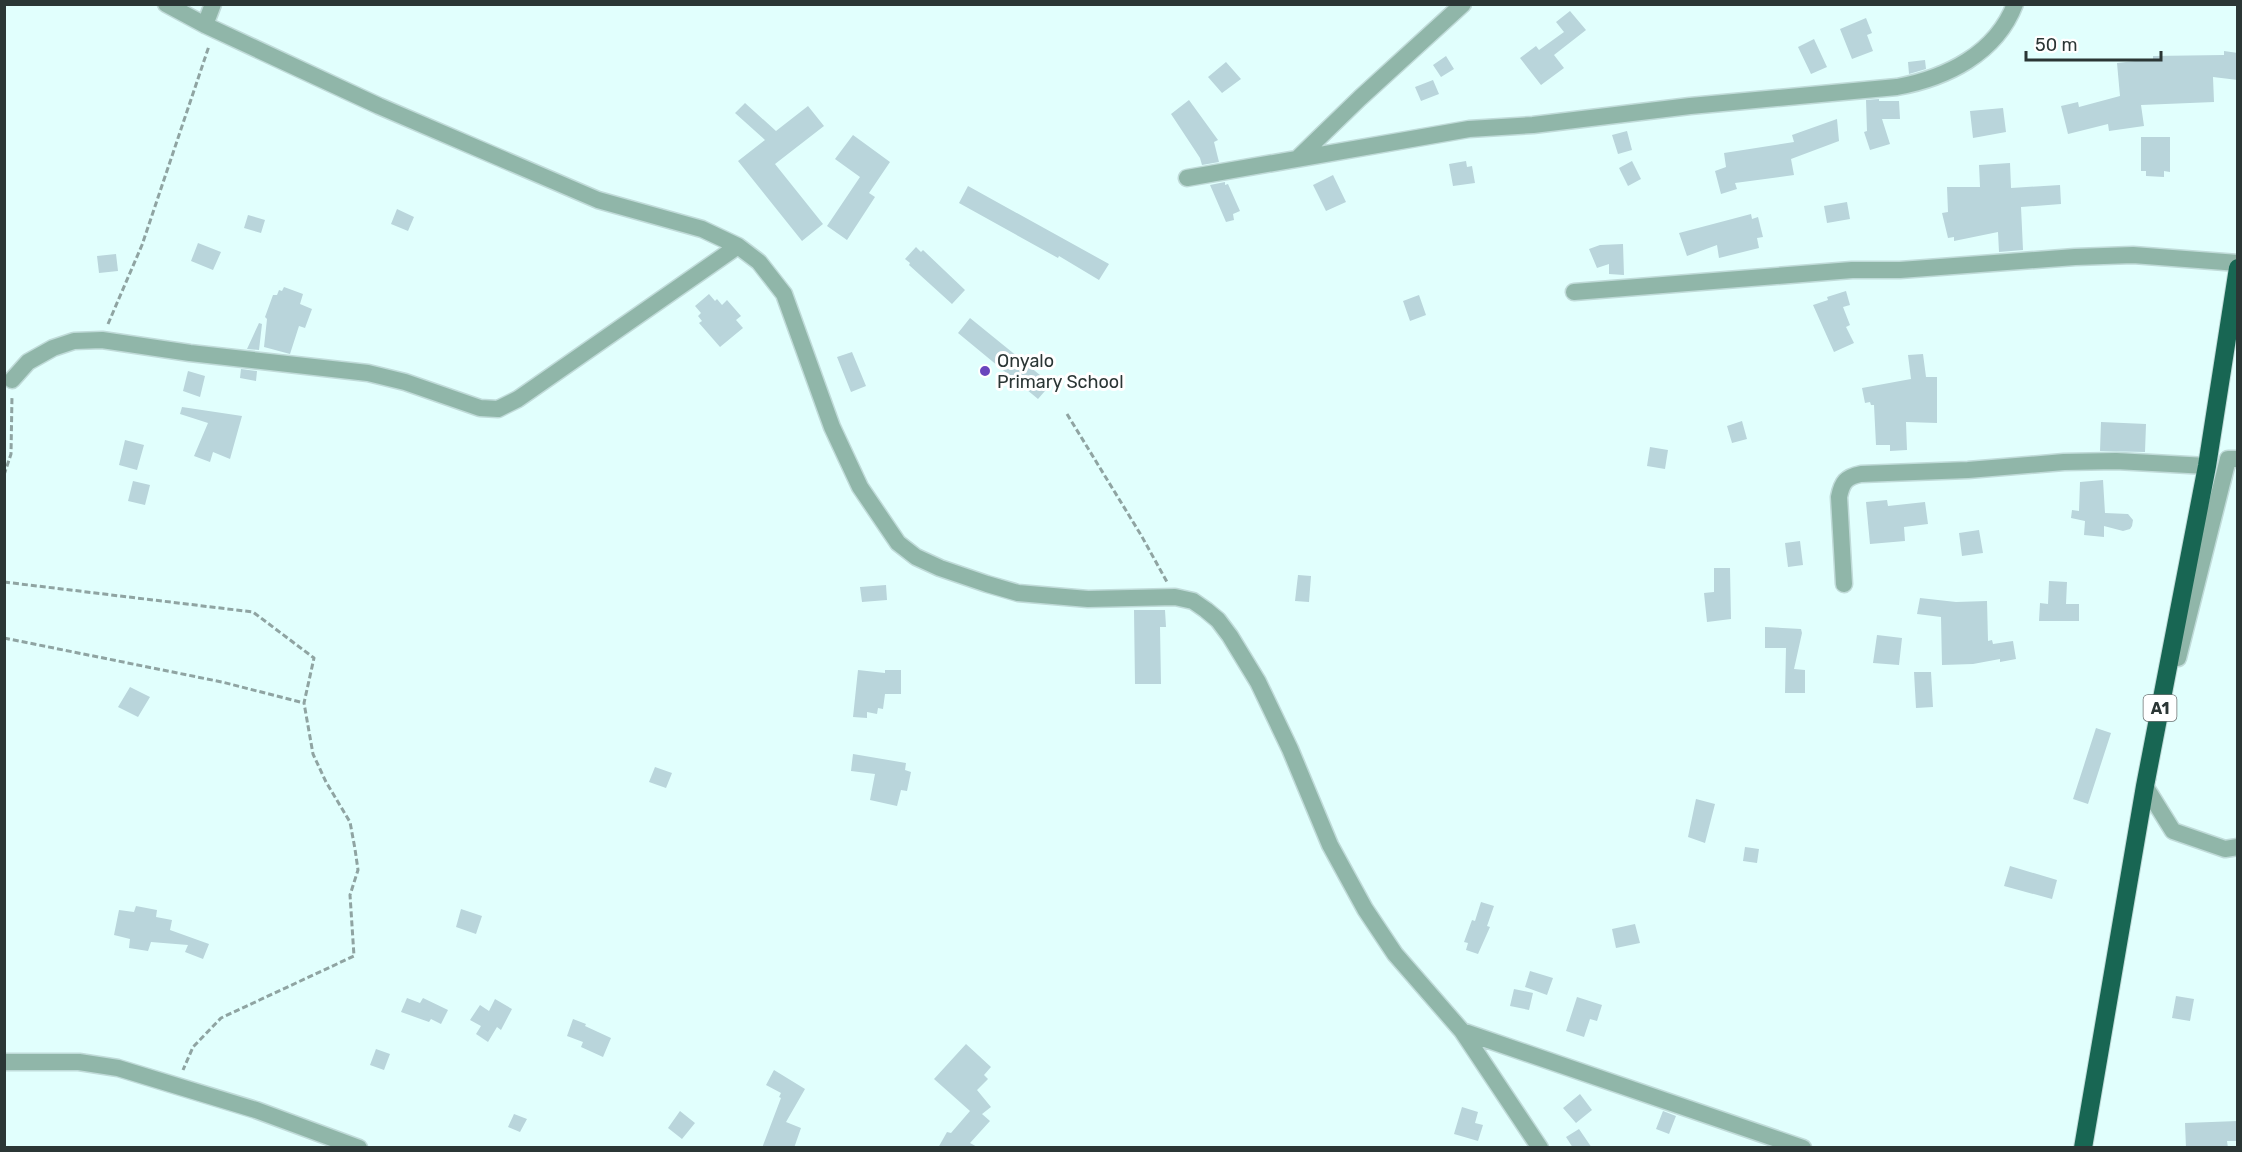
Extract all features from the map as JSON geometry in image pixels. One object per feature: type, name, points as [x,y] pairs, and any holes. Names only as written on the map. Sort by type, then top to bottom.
[{"type":"highway","name":"A1","points":[[2083,1148],[2145,786],[2207,466],[2238,268]]},
{"type":"street","points":[[166,4],[205,26],[379,106],[598,200],[702,229],[738,246],[759,262],[774,278],[784,294],[832,427],[860,487],[898,543],[916,557],[987,585],[1018,593],[1088,599],[1175,597],[1193,601],[1206,610],[1218,620],[1230,636],[1278,722],[1330,845],[1350,884],[1395,954],[1462,1031],[1540,1148]]},
{"type":"street","points":[[205,26],[213,4]]},
{"type":"street","points":[[1296,159],[1463,4]]},
{"type":"street","points":[[1187,178],[1469,129],[1533,125],[1690,106],[1919,83],[1965,63],[1988,47],[2010,17],[2015,4]]},
{"type":"street","points":[[12,380],[28,362],[53,348],[74,341],[102,340],[190,353],[368,373],[405,382],[480,408],[498,409],[518,399],[738,246]]},
{"type":"street","points":[[1574,292],[1840,271],[1911,269],[2098,256],[2133,255],[2238,263]]},
{"type":"street","points":[[2238,459],[2228,459],[2145,786],[2172,831],[2225,849],[2238,847]]},
{"type":"street","points":[[1844,584],[1839,497],[1841,485],[1852,476],[1968,471],[2064,462],[2116,461],[2207,466]]},
{"type":"street","points":[[1462,1031],[1803,1148]]},
{"type":"street","points":[[4,1062],[97,1064],[177,1085],[256,1110],[359,1148]]},
{"type":"path","points":[[102,340],[142,245],[209,44],[205,26]]},
{"type":"path","points":[[4,475],[11,454],[12,380]]},
{"type":"path","points":[[1067,414],[1141,535],[1175,597]]},
{"type":"path","points":[[4,582],[253,612],[314,658],[304,703],[313,754],[326,782],[350,822],[358,870],[350,896],[354,956],[221,1018],[193,1047],[177,1085]]},
{"type":"path","points":[[4,638],[222,682],[304,703]]},
{"type":"building","points":[[1570,11],[1586,30],[1554,55],[1564,68],[1541,85],[1520,58],[1536,46],[1539,50],[1564,32],[1556,22]]},
{"type":"building","points":[[1866,18],[1872,33],[1867,35],[1873,51],[1852,59],[1840,29]]},
{"type":"building","points":[[1814,39],[1827,67],[1811,74],[1798,47]]},
{"type":"building","points":[[2224,51],[2238,53],[2238,80],[2213,77],[2214,102],[2141,105],[2144,126],[2109,131],[2108,124],[2068,134],[2061,106],[2078,102],[2079,107],[2120,96],[2117,63],[2153,59],[2153,56],[2224,55]]},
{"type":"building","points":[[1446,56],[1454,69],[1441,77],[1433,65]]},
{"type":"building","points":[[1925,60],[1926,69],[1909,74],[1908,62]]},
{"type":"building","points":[[1226,62],[1241,79],[1222,93],[1208,77]]},
{"type":"building","points":[[1433,80],[1439,94],[1421,101],[1415,87]]},
{"type":"building","points":[[1879,99],[1879,101],[1899,101],[1900,119],[1882,119],[1890,144],[1870,150],[1864,132],[1867,131],[1866,100]]},
{"type":"building","points":[[1189,100],[1218,140],[1214,142],[1219,162],[1202,165],[1200,158],[1171,114]]},
{"type":"building","points":[[745,103],[776,131],[808,106],[824,126],[775,164],[823,224],[802,241],[738,161],[765,140],[735,113]]},
{"type":"building","points":[[2003,108],[2006,132],[1973,138],[1970,111]]},
{"type":"building","points":[[1837,119],[1839,141],[1791,159],[1794,175],[1735,183],[1737,189],[1721,194],[1715,171],[1726,167],[1724,153],[1794,142],[1792,135]]},
{"type":"building","points":[[1627,131],[1632,150],[1618,154],[1612,135]]},
{"type":"building","points":[[853,135],[890,162],[869,193],[875,197],[847,240],[827,226],[860,177],[835,159]]},
{"type":"building","points":[[2141,137],[2170,137],[2170,172],[2164,171],[2164,177],[2146,176],[2146,171],[2141,171]]},
{"type":"building","points":[[1466,161],[1467,167],[1472,166],[1475,183],[1453,186],[1449,164]]},
{"type":"building","points":[[1632,161],[1641,179],[1628,186],[1619,168]]},
{"type":"building","points":[[2010,163],[2011,188],[2060,185],[2061,204],[2021,207],[2023,250],[1999,252],[1998,232],[1954,241],[1954,237],[1948,238],[1942,213],[1948,212],[1947,187],[1980,187],[1979,165]]},
{"type":"building","points":[[1333,175],[1346,202],[1326,211],[1313,185]]},
{"type":"building","points":[[1225,182],[1240,211],[1233,214],[1234,220],[1226,222],[1210,185]]},
{"type":"building","points":[[968,186],[1109,264],[1099,280],[959,203]]},
{"type":"building","points":[[1847,202],[1850,219],[1827,223],[1824,206]]},
{"type":"building","points":[[397,209],[414,217],[408,231],[391,224]]},
{"type":"building","points":[[1751,214],[1752,219],[1758,217],[1763,237],[1757,238],[1759,248],[1719,258],[1717,245],[1687,256],[1679,233]]},
{"type":"building","points":[[248,215],[265,220],[261,233],[244,228]]},
{"type":"building","points":[[198,243],[221,252],[213,270],[191,261]]},
{"type":"building","points":[[1623,244],[1624,275],[1609,274],[1609,264],[1597,268],[1589,249],[1600,245]]},
{"type":"building","points":[[916,247],[921,252],[923,250],[965,290],[952,304],[905,259]]},
{"type":"building","points":[[116,254],[118,271],[99,273],[97,256]]},
{"type":"building","points":[[284,287],[303,294],[300,304],[312,309],[305,328],[299,326],[290,354],[264,347],[267,319],[265,317],[273,295],[277,295]]},
{"type":"building","points":[[1846,291],[1850,305],[1843,307],[1850,325],[1846,327],[1854,343],[1834,352],[1813,305],[1828,300],[1827,297]]},
{"type":"building","points":[[709,294],[722,305],[727,300],[741,316],[736,320],[743,328],[720,347],[699,323],[702,321],[698,316],[701,313],[695,306]]},
{"type":"building","points":[[1419,295],[1426,315],[1410,321],[1403,301]]},
{"type":"building","points":[[970,318],[1051,384],[1038,399],[958,333]]},
{"type":"building","points":[[259,323],[262,324],[259,350],[247,349]]},
{"type":"building","points":[[852,352],[866,386],[851,392],[837,357]]},
{"type":"building","points":[[1923,354],[1926,377],[1937,377],[1937,423],[1906,422],[1907,450],[1890,451],[1890,445],[1876,445],[1874,405],[1870,402],[1865,403],[1862,388],[1911,379],[1908,355]]},
{"type":"building","points":[[241,369],[257,371],[256,381],[240,378]]},
{"type":"building","points":[[188,371],[205,376],[200,397],[183,391]]},
{"type":"building","points":[[182,407],[242,416],[230,459],[213,452],[210,462],[194,456],[208,423],[180,414]]},
{"type":"building","points":[[1742,421],[1747,439],[1732,443],[1727,426]]},
{"type":"building","points":[[2101,422],[2146,424],[2145,452],[2100,451]]},
{"type":"building","points":[[125,440],[144,445],[137,470],[119,465]]},
{"type":"building","points":[[1650,447],[1668,450],[1665,469],[1647,466]]},
{"type":"building","points":[[2103,480],[2105,513],[2128,514],[2133,520],[2132,526],[2123,531],[2104,526],[2104,537],[2084,535],[2085,521],[2071,518],[2072,510],[2079,511],[2080,482]]},
{"type":"building","points":[[133,481],[150,485],[145,505],[128,501]]},
{"type":"building","points":[[1887,500],[1888,506],[1925,502],[1928,524],[1904,527],[1905,541],[1870,544],[1866,502]]},
{"type":"building","points":[[1979,530],[1983,553],[1962,556],[1959,533]]},
{"type":"building","points":[[1800,541],[1803,565],[1788,567],[1785,543]]},
{"type":"building","points":[[1714,568],[1730,568],[1731,619],[1707,622],[1704,593],[1714,592]]},
{"type":"building","points":[[1298,575],[1311,576],[1309,602],[1295,601]]},
{"type":"building","points":[[2049,581],[2067,582],[2066,604],[2079,604],[2079,621],[2039,621],[2040,603],[2048,604]]},
{"type":"building","points":[[886,585],[887,600],[862,602],[860,587]]},
{"type":"building","points":[[1920,598],[1956,602],[1987,601],[1988,641],[1992,640],[1993,644],[2013,641],[2016,659],[1942,665],[1941,617],[1917,614]]},
{"type":"building","points":[[1134,610],[1165,610],[1166,627],[1160,627],[1161,684],[1135,684]]},
{"type":"building","points":[[1765,627],[1801,629],[1794,669],[1805,670],[1805,693],[1785,693],[1786,648],[1765,648]]},
{"type":"building","points":[[1877,635],[1902,638],[1899,665],[1873,663]]},
{"type":"building","points":[[858,670],[885,673],[885,670],[901,670],[901,694],[885,694],[883,709],[878,708],[877,714],[867,712],[867,718],[853,717]]},
{"type":"building","points":[[1914,672],[1931,672],[1933,707],[1916,708]]},
{"type":"building","points":[[130,687],[150,697],[138,717],[118,707]]},
{"type":"building","points":[[2096,728],[2111,733],[2088,804],[2073,799]]},
{"type":"building","points":[[853,754],[906,763],[905,770],[911,772],[907,791],[901,790],[897,806],[870,800],[875,774],[851,771]]},
{"type":"building","points":[[655,767],[672,773],[666,788],[649,782]]},
{"type":"building","points":[[1696,799],[1715,804],[1705,843],[1688,837]]},
{"type":"building","points":[[1745,847],[1759,849],[1757,863],[1743,861]]},
{"type":"building","points":[[2010,866],[2057,880],[2052,899],[2004,886]]},
{"type":"building","points":[[1481,902],[1494,906],[1487,926],[1490,927],[1478,954],[1466,950],[1468,943],[1464,942],[1472,920],[1475,921]]},
{"type":"building","points":[[136,906],[157,910],[156,917],[172,920],[170,930],[209,944],[203,959],[185,952],[188,945],[151,942],[148,951],[129,948],[130,939],[114,935],[119,910],[134,912]]},
{"type":"building","points":[[461,909],[482,916],[476,934],[456,927]]},
{"type":"building","points":[[1635,924],[1640,943],[1616,948],[1612,929]]},
{"type":"building","points":[[1530,971],[1553,978],[1547,995],[1525,987]]},
{"type":"building","points":[[1514,989],[1533,993],[1529,1010],[1510,1006]]},
{"type":"building","points":[[2176,996],[2194,999],[2190,1021],[2172,1018]]},
{"type":"building","points":[[1577,997],[1602,1005],[1597,1021],[1590,1019],[1584,1037],[1566,1031]]},
{"type":"building","points":[[407,998],[420,1003],[423,998],[448,1010],[441,1024],[431,1019],[429,1022],[401,1012]]},
{"type":"building","points":[[495,999],[512,1009],[501,1030],[497,1027],[488,1042],[476,1034],[481,1026],[470,1020],[480,1005],[489,1011]]},
{"type":"building","points":[[573,1019],[611,1038],[603,1057],[581,1047],[583,1042],[567,1036]]},
{"type":"building","points":[[966,1044],[991,1067],[984,1075],[988,1079],[977,1090],[991,1107],[982,1114],[990,1121],[970,1143],[979,1148],[938,1148],[947,1132],[951,1133],[970,1111],[934,1079]]},
{"type":"building","points":[[376,1049],[390,1054],[384,1070],[370,1065]]},
{"type":"building","points":[[774,1070],[805,1089],[786,1122],[801,1128],[794,1148],[762,1148],[781,1098],[779,1097],[781,1093],[766,1085]]},
{"type":"building","points":[[1580,1094],[1592,1110],[1576,1123],[1563,1108]]},
{"type":"building","points":[[1462,1107],[1478,1112],[1475,1123],[1483,1125],[1478,1141],[1454,1134]]},
{"type":"building","points":[[680,1111],[695,1123],[682,1139],[668,1128]]},
{"type":"building","points":[[1663,1111],[1676,1116],[1669,1134],[1656,1129]]},
{"type":"building","points":[[514,1114],[527,1119],[520,1132],[508,1127]]},
{"type":"building","points":[[2238,1121],[2238,1141],[2227,1141],[2228,1148],[2186,1148],[2185,1123]]},
{"type":"building","points":[[1579,1129],[1592,1148],[1573,1148],[1566,1137]]},
{"type":"place","name":"Onyalo Primary School","points":[[985,371]]}]
